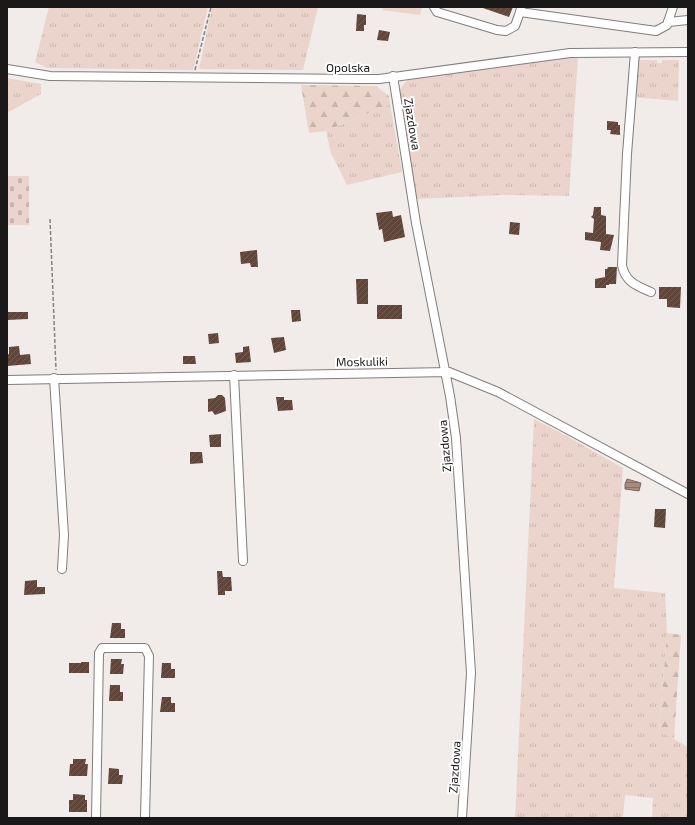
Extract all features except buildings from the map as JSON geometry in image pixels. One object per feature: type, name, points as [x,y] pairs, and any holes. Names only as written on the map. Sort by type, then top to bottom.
[{"type":"street","points":[[434,7],[437,12],[497,30],[506,31],[515,26],[520,9],[656,32],[668,25],[673,7]]},
{"type":"street","points":[[668,22],[688,20]]},
{"type":"street","points":[[635,52],[627,154],[622,265],[623,271],[631,283],[651,292]]},
{"type":"street","name":"Opolska","points":[[7,69],[50,76],[360,79],[393,76],[554,54],[688,52]]},
{"type":"street","name":"Zjazdowa","points":[[393,76],[419,240],[445,372],[456,438],[470,655],[470,693],[462,818]]},
{"type":"street","name":"Moskuliki","points":[[7,380],[445,372],[456,374],[505,396],[688,494]]},
{"type":"street","points":[[234,376],[243,560]]},
{"type":"street","points":[[55,378],[64,535],[62,569]]},
{"type":"street","points":[[96,818],[99,653],[102,648],[145,648],[149,656],[145,818]]},
{"type":"path","points":[[194,78],[212,7]]},
{"type":"path","points":[[50,219],[55,378]]},
{"type":"green space","points":[[49,7],[208,7],[193,70],[47,68],[35,62]]},
{"type":"green space","points":[[212,7],[318,7],[303,70],[199,69]]},
{"type":"green space","points":[[383,7],[422,7],[420,15],[382,10]]},
{"type":"green space","points":[[578,56],[569,196],[503,195],[416,199],[400,98],[400,89],[409,78]]},
{"type":"green space","points":[[635,56],[640,56],[640,60],[657,60],[657,63],[662,63],[662,60],[679,60],[678,101],[632,97]]},
{"type":"green space","points":[[7,78],[41,84],[41,94],[7,113]]},
{"type":"green space","points":[[301,85],[376,86],[389,96],[390,104],[326,131],[309,133]]},
{"type":"green space","points":[[390,104],[402,172],[347,185],[331,153],[326,131]]},
{"type":"green space","points":[[7,176],[29,176],[29,225],[7,225]]},
{"type":"green space","points":[[534,419],[623,468],[614,588],[665,593],[667,633],[659,730],[688,747],[688,818],[652,818],[653,798],[625,795],[623,818],[515,818]]},
{"type":"green space","points":[[667,633],[681,635],[674,739],[659,731]]},
{"type":"shaded area","points":[[627,479],[641,483],[639,491],[625,489]]}]
